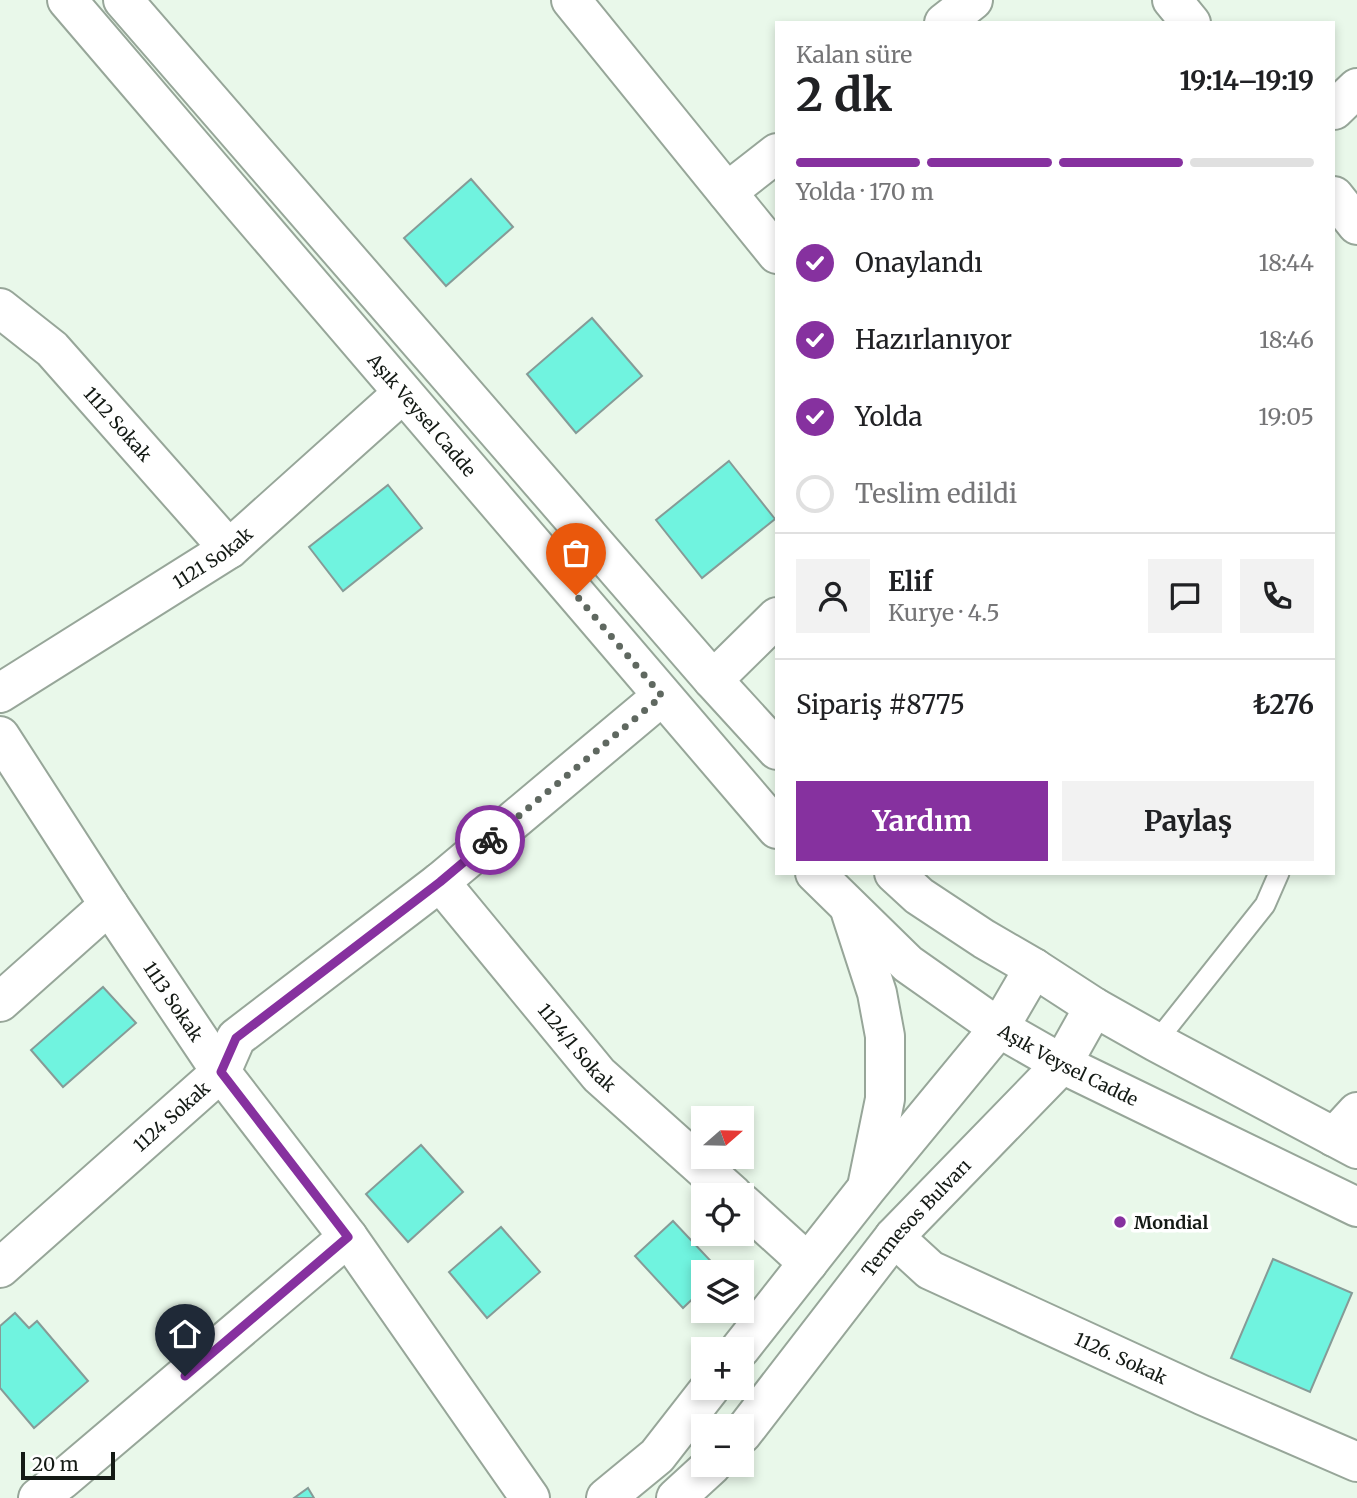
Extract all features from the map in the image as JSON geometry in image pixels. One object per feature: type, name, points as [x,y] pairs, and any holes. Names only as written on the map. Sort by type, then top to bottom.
[{"type":"street","name":"Aşık Veysel Cadde","points":[[67,0],[775,827]]},
{"type":"street","points":[[124,0],[713,680],[775,748]]},
{"type":"street","points":[[571,0],[775,252]]},
{"type":"street","points":[[947,21],[973,0]]},
{"type":"street","points":[[1172,0],[1189,21]]},
{"type":"street","points":[[1335,109],[1357,88]]},
{"type":"street","points":[[727,192],[775,155]]},
{"type":"street","points":[[1335,197],[1357,225]]},
{"type":"street","name":"1112 Sokak","points":[[0,308],[52,349],[229,549]]},
{"type":"street","name":"1121 Sokak","points":[[0,693],[229,549],[403,393]]},
{"type":"street","points":[[713,680],[775,619]]},
{"type":"street","name":"1124 Sokak","points":[[0,1268],[221,1072],[236,1038],[440,882],[662,696]]},
{"type":"street","name":"1113 Sokak","points":[[0,736],[221,1072],[348,1237],[530,1498]]},
{"type":"street","name":"Aşık Veysel Cadde","points":[[817,875],[908,964],[999,1028],[1062,1064],[1357,1208]]},
{"type":"street","points":[[896,875],[919,896],[1094,1007],[1156,1042],[1349,1133]]},
{"type":"street","name":"1124/1 Sokak","points":[[440,882],[599,1075],[720,1183]]},
{"type":"street","points":[[0,1002],[109,905]]},
{"type":"street","points":[[849,907],[877,993],[885,1036],[885,1099],[867,1188]]},
{"type":"street","points":[[749,1337],[867,1188],[999,1028],[1034,968]]},
{"type":"street","name":"Termesos Bulvarı","points":[[754,1418],[894,1237],[1062,1064],[1094,1007]]},
{"type":"street","points":[[754,1214],[808,1263]]},
{"type":"street","points":[[38,1498],[348,1237]]},
{"type":"street","name":"1126. Sokak","points":[[894,1237],[930,1270],[1202,1395],[1357,1462]]},
{"type":"street","points":[[606,1498],[657,1456],[701,1400]]},
{"type":"street","points":[[676,1498],[699,1477]]},
{"type":"lane","points":[[1156,1042],[1265,905],[1278,875]]},
{"type":"building","points":[[471,179],[513,227],[446,286],[404,238]]},
{"type":"building","points":[[592,318],[642,376],[576,433],[527,374]]},
{"type":"building","points":[[729,461],[775,519],[702,578],[656,520]]},
{"type":"building","points":[[388,485],[422,528],[343,591],[309,547]]},
{"type":"building","points":[[103,987],[136,1023],[63,1087],[31,1050]]},
{"type":"building","points":[[421,1145],[463,1192],[408,1242],[366,1194]]},
{"type":"building","points":[[673,1221],[691,1240],[691,1246],[697,1246],[710,1260],[691,1260],[691,1300],[683,1308],[635,1256]]},
{"type":"building","points":[[501,1227],[540,1272],[487,1318],[449,1272]]},
{"type":"building","points":[[1273,1259],[1352,1293],[1310,1392],[1231,1358]]},
{"type":"building","points":[[15,1313],[29,1328],[37,1321],[88,1381],[34,1428],[0,1388],[0,1326]]},
{"type":"building","points":[[308,1488],[314,1498],[294,1498]]},
{"type":"way so far","points":[[490,840],[662,696],[576,595]]},
{"type":"place","name":"Mondial","points":[[1120,1222]]},
{"type":"route","points":[[185,1376],[348,1237],[221,1072],[236,1038],[440,882],[490,840]]}]
